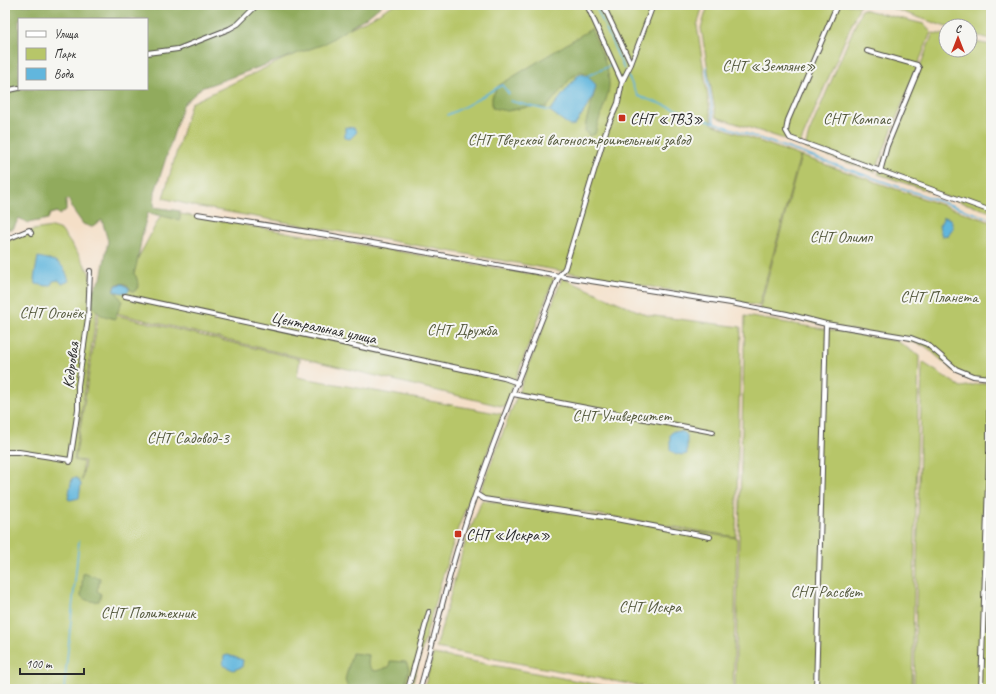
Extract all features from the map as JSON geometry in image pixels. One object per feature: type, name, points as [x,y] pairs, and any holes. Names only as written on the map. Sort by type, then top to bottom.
[{"type":"street","points":[[148,54],[178,49],[229,29],[238,24],[257,5]]},
{"type":"street","points":[[587,5],[622,82]]},
{"type":"street","points":[[603,5],[631,64]]},
{"type":"street","points":[[420,689],[452,567],[476,494],[559,276],[565,268],[607,128],[618,103],[622,82],[631,64],[653,5]]},
{"type":"street","points":[[837,5],[788,120],[786,131],[790,138],[880,172],[991,211]]},
{"type":"street","points":[[5,24],[5,66]]},
{"type":"street","points":[[867,51],[917,65],[918,68],[887,146],[880,172]]},
{"type":"street","points":[[5,91],[18,88]]},
{"type":"street","points":[[197,214],[333,236],[559,276],[731,303],[826,324],[911,338],[927,344],[956,369],[973,376],[990,378],[981,689]]},
{"type":"street","points":[[5,240],[29,230],[31,233]]},
{"type":"street","name":"Кедровая","points":[[5,452],[20,452],[70,461],[78,409],[78,386],[88,318],[90,271]]},
{"type":"street","name":"Центральная улица","points":[[125,296],[497,376],[518,383]]},
{"type":"street","points":[[816,689],[826,324]]},
{"type":"street","points":[[513,394],[713,432]]},
{"type":"street","points":[[476,494],[484,499],[609,518],[710,537]]},
{"type":"street","points":[[408,689],[429,612]]},
{"type":"green space","points":[[5,5],[382,5],[371,14],[324,44],[201,88],[183,105],[155,192],[154,207],[180,211],[180,220],[148,213],[134,274],[139,286],[135,291],[132,291],[126,284],[119,284],[115,286],[113,291],[117,293],[122,301],[115,319],[101,315],[92,306],[94,288],[101,279],[108,241],[102,220],[91,227],[83,224],[71,207],[69,199],[66,200],[66,210],[59,215],[57,212],[50,214],[48,219],[28,223],[19,218],[13,229],[8,229],[5,232]]},
{"type":"green space","name":"СНТ Тверской вагоностроительный завод","points":[[393,5],[703,5],[697,26],[712,124],[800,156],[759,306],[194,206],[163,198],[191,103],[371,18]]},
{"type":"green space","name":"СНТ «Земляне»","points":[[708,5],[860,5],[800,144],[716,117],[701,28]]},
{"type":"green space","points":[[883,5],[991,5],[991,39],[978,36],[978,18],[938,18],[938,24]]},
{"type":"green space","name":"СНТ Компас","points":[[862,9],[924,24],[931,32],[875,172],[805,148],[809,133]]},
{"type":"green space","points":[[591,29],[604,60],[609,77],[608,93],[595,134],[589,136],[585,131],[595,90],[588,75],[581,71],[571,78],[546,108],[528,107],[507,111],[492,108],[492,97],[498,86]]},
{"type":"green space","points":[[933,33],[938,34],[938,58],[978,58],[978,43],[991,45],[991,212],[878,174]]},
{"type":"green space","points":[[801,156],[991,222],[991,379],[973,379],[954,371],[925,346],[899,338],[828,326],[759,311]]},
{"type":"green space","name":"СНТ Дружба","points":[[163,211],[554,278],[505,407],[99,309],[99,295],[124,285]]},
{"type":"green space","points":[[52,227],[61,230],[89,272],[97,311],[74,460],[83,462],[82,481],[85,461],[75,460],[99,311],[300,359],[297,377],[502,414],[457,531],[439,588],[411,689],[5,689],[5,241],[33,230]]},
{"type":"green space","name":"СНТ Университет","points":[[562,278],[647,315],[741,327],[736,537],[479,495]]},
{"type":"green space","name":"СНТ Рассвет","points":[[745,316],[897,341],[919,356],[912,689],[735,689]]},
{"type":"green space","points":[[922,362],[961,387],[991,382],[991,689],[914,689]]},
{"type":"green space","name":"СНТ Искра","points":[[482,500],[737,538],[733,689],[657,689],[436,648],[463,549]]},
{"type":"green space","points":[[83,573],[100,578],[97,591],[101,594],[99,601],[89,601],[81,596]]},
{"type":"green space","points":[[352,653],[369,655],[368,664],[372,670],[376,671],[389,667],[390,661],[406,662],[409,669],[404,688],[348,688],[345,680]]},
{"type":"green space","points":[[433,654],[621,689],[424,689]]},
{"type":"water","points":[[582,74],[587,76],[596,85],[595,90],[588,106],[575,125],[570,126],[550,111],[577,76]]},
{"type":"water","points":[[345,127],[354,128],[357,132],[350,139],[345,138]]},
{"type":"water","points":[[944,217],[951,219],[953,228],[948,235],[942,236],[939,226]]},
{"type":"water","points":[[38,257],[55,261],[62,266],[69,281],[62,284],[59,280],[53,281],[51,285],[47,286],[36,284],[34,279]]},
{"type":"water","points":[[123,284],[129,288],[129,291],[123,293],[113,291],[117,285]]},
{"type":"water","points":[[673,431],[684,432],[687,435],[687,454],[678,454],[670,450],[670,435]]},
{"type":"water","points":[[72,478],[77,478],[81,484],[79,498],[70,500],[68,499]]},
{"type":"water","points":[[228,655],[243,660],[242,667],[233,670],[223,665],[224,656]]},
{"type":"waterway","points":[[595,5],[624,69]]},
{"type":"waterway","points":[[587,76],[612,65]]},
{"type":"waterway","points":[[706,67],[714,122]]},
{"type":"waterway","points":[[628,76],[638,96],[991,219]]},
{"type":"waterway","points":[[447,115],[468,105],[502,85],[509,94]]},
{"type":"waterway","points":[[510,101],[550,111]]},
{"type":"waterway","points":[[64,689],[79,541]]},
{"type":"place","name":"СНТ «ТВЗ»","points":[[622,118]]},
{"type":"place","name":"СНТ «Искра»","points":[[458,534]]},
{"type":"park label","name":"СНТ Олимп","points":[[841,236]]},
{"type":"park label","name":"СНТ Планета","points":[[939,296]]},
{"type":"park label","name":"СНТ Огонёк","points":[[51,312]]},
{"type":"park label","name":"СНТ Садовод-3","points":[[188,437]]},
{"type":"park label","name":"СНТ Политехник","points":[[148,612]]}]
